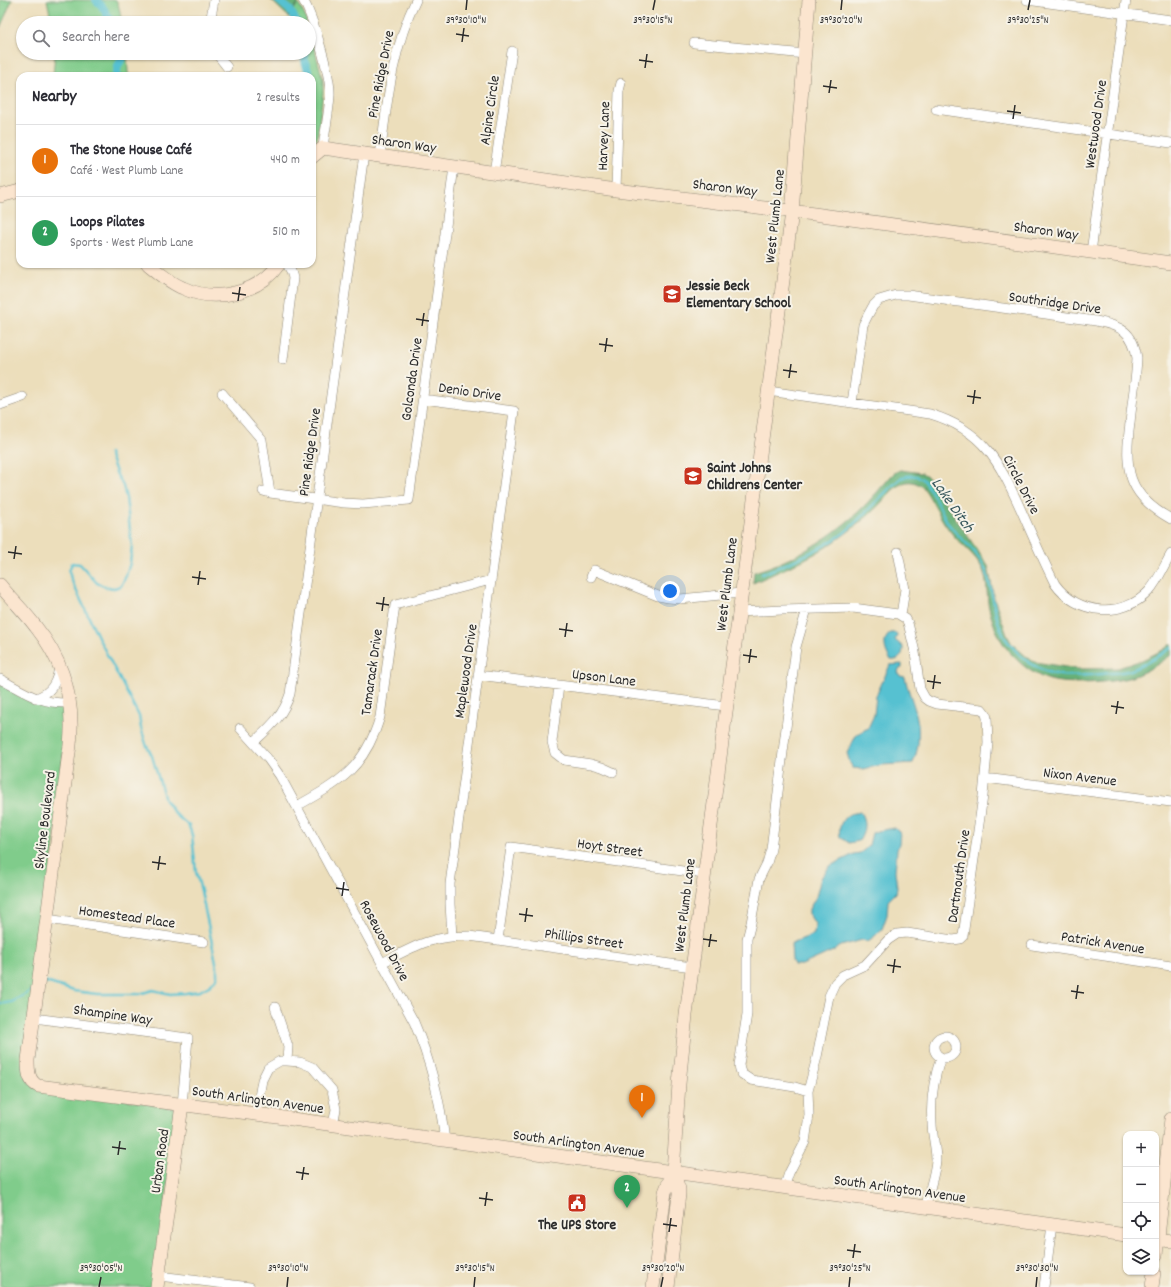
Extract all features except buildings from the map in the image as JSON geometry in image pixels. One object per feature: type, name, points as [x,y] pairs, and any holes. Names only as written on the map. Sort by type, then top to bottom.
[{"type":"street","points":[[211,16],[214,0]]},
{"type":"street","points":[[303,0],[311,16]]},
{"type":"street","name":"Pine Ridge Drive","points":[[380,156],[395,55],[402,33],[416,0]]},
{"type":"street","name":"West Plumb Lane","points":[[653,1287],[665,1192],[673,1172],[681,1061],[692,967],[792,212],[809,0]]},
{"type":"street","points":[[1027,0],[1046,1],[1171,20]]},
{"type":"street","name":"Westwood Drive","points":[[1091,252],[1126,0]]},
{"type":"street","points":[[316,35],[329,83],[330,95],[323,148],[316,154]]},
{"type":"street","points":[[694,43],[805,54]]},
{"type":"street","name":"Alpine Circle","points":[[494,173],[512,51]]},
{"type":"street","points":[[222,60],[227,66]]},
{"type":"street","name":"Harvey Lane","points":[[616,190],[619,91],[621,83]]},
{"type":"street","points":[[936,109],[1171,143]]},
{"type":"street","name":"Sharon Way","points":[[323,148],[616,190],[1171,263]]},
{"type":"street","name":"Pine Ridge Drive","points":[[254,742],[274,723],[281,714],[290,694],[364,154]]},
{"type":"street","name":"Golconda Drive","points":[[317,500],[363,504],[409,500],[454,167]]},
{"type":"street","points":[[0,196],[16,192]]},
{"type":"street","points":[[153,268],[182,288],[205,295],[218,296],[232,294],[252,287],[268,276],[275,268]]},
{"type":"street","points":[[283,360],[293,278],[289,268]]},
{"type":"street","name":"Southridge Drive","points":[[852,402],[863,325],[873,306],[879,300],[886,297],[908,295],[1096,321],[1119,327],[1130,337],[1136,347],[1137,358],[1127,442],[1128,468],[1132,481],[1147,502],[1171,519]]},
{"type":"street","name":"Circle Drive","points":[[768,391],[930,414],[954,423],[972,435],[989,452],[1002,469],[1055,584],[1067,597],[1083,606],[1110,610],[1120,609],[1136,602],[1149,591],[1171,554]]},
{"type":"street","points":[[222,393],[262,440],[267,492],[317,500]]},
{"type":"street","points":[[0,404],[23,397]]},
{"type":"street","name":"Denio Drive","points":[[423,399],[514,411]]},
{"type":"street","name":"Maplewood Drive","points":[[452,936],[450,884],[514,411]]},
{"type":"street","points":[[738,612],[853,608],[892,612],[901,615],[905,589],[898,552]]},
{"type":"street","points":[[591,577],[594,570],[658,596],[669,598],[680,599],[741,593]]},
{"type":"street","name":"Tamarack Drive","points":[[296,806],[343,778],[362,757],[370,745],[380,717],[395,605],[491,580]]},
{"type":"street","name":"Skyline Boulevard","points":[[0,584],[36,626],[50,645],[59,662],[66,683],[71,714],[70,738],[28,1067],[31,1079]]},
{"type":"street","points":[[807,610],[796,647],[771,849],[767,863],[761,872],[757,884],[751,923],[746,939],[747,1014],[739,1065],[742,1074],[752,1080],[795,1087],[808,1092]]},
{"type":"street","name":"Dartmouth Drive","points":[[784,1188],[805,1142],[809,1115],[808,1092],[817,1057],[829,996],[835,983],[849,972],[865,965],[888,940],[897,934],[907,933],[953,940],[960,939],[963,936],[985,778],[988,733],[986,714],[979,708],[937,704],[925,698],[920,689],[908,623],[901,615]]},
{"type":"street","points":[[34,698],[43,696],[49,691],[56,680],[59,662]]},
{"type":"street","name":"Upson Lane","points":[[478,675],[726,706]]},
{"type":"street","points":[[0,679],[34,698],[46,702],[70,703]]},
{"type":"street","points":[[558,686],[552,742],[555,753],[564,760],[591,764],[613,772]]},
{"type":"street","name":"Rosewood Drive","points":[[240,728],[254,742],[280,776],[414,1022],[426,1051],[437,1088],[445,1141]]},
{"type":"street","name":"Nixon Avenue","points":[[985,778],[1171,802]]},
{"type":"street","name":"Hoyt Street","points":[[498,940],[511,847],[704,874]]},
{"type":"street","name":"Homestead Place","points":[[47,919],[204,942]]},
{"type":"street","name":"Phillips Street","points":[[382,963],[421,943],[452,936],[469,936],[692,967]]},
{"type":"street","name":"Patrick Avenue","points":[[1032,945],[1171,966]]},
{"type":"street","points":[[275,1007],[288,1046],[287,1061]]},
{"type":"street","name":"Shampine Way","points":[[34,1018],[188,1038]]},
{"type":"street","name":"Urban Road","points":[[158,1282],[182,1105],[188,1038]]},
{"type":"street","points":[[926,1208],[936,1161],[931,1104],[935,1079],[941,1057]]},
{"type":"street","points":[[256,1114],[264,1074],[273,1064],[280,1061],[287,1061],[306,1064],[312,1067],[329,1085],[332,1090],[336,1110],[333,1125]]},
{"type":"street","name":"South Arlington Avenue","points":[[31,1079],[34,1084],[43,1087],[256,1114],[1123,1235]]},
{"type":"street","points":[[1159,1222],[1171,1120]]},
{"type":"street","name":"West Plumb Lane","points":[[668,1287],[679,1194],[679,1189],[673,1172]]},
{"type":"street","points":[[1044,1287],[1052,1225]]},
{"type":"street","points":[[1159,1239],[1171,1241]]},
{"type":"street","points":[[1152,1287],[1154,1275]]},
{"type":"street","points":[[158,1282],[250,1287]]},
{"type":"green space","points":[[0,0],[12,0],[0,28]]},
{"type":"green space","points":[[47,0],[116,0],[121,16],[50,16]]},
{"type":"green space","points":[[271,0],[295,0],[298,3],[292,16],[288,16]]},
{"type":"green space","points":[[298,3],[305,16],[292,16]]},
{"type":"green space","points":[[316,54],[323,80],[323,93],[316,140],[316,72],[307,72],[304,60],[316,60]]},
{"type":"green space","points":[[54,60],[127,60],[128,72],[53,72]]},
{"type":"green space","points":[[900,470],[922,473],[927,476],[988,566],[994,598],[1007,635],[1012,644],[1028,658],[1035,662],[1078,669],[1118,668],[1142,660],[1163,650],[1171,644],[1171,655],[1139,674],[1128,678],[1110,681],[1089,683],[1058,682],[1043,678],[1029,670],[1010,653],[1001,640],[990,612],[987,586],[980,564],[950,531],[923,487],[912,482],[907,482],[900,485],[888,494],[866,518],[834,542],[815,554],[753,583],[754,572],[795,556],[821,541],[846,523],[894,473]]},
{"type":"green space","points":[[0,684],[34,702],[52,708],[64,708],[66,728],[29,1083],[178,1109],[154,1287],[0,1287]]},
{"type":"water","points":[[891,633],[896,633],[897,636],[895,640],[903,647],[902,653],[897,660],[891,660],[885,646],[886,639]]},
{"type":"water","points":[[902,664],[902,668],[899,669],[898,672],[900,676],[905,677],[918,723],[918,744],[913,763],[882,765],[863,769],[853,768],[847,753],[857,734],[868,728],[874,715],[876,696],[890,665]]},
{"type":"water","points":[[860,812],[864,823],[863,834],[859,841],[849,843],[840,837],[839,831],[842,821],[851,814]]},
{"type":"water","points":[[895,828],[900,833],[895,871],[897,888],[896,893],[888,901],[887,915],[882,929],[868,941],[862,940],[841,946],[802,965],[794,965],[792,960],[791,944],[814,934],[815,924],[809,914],[809,909],[816,897],[821,878],[830,866],[864,850],[869,845],[872,833]]},
{"type":"waterway","points":[[96,0],[102,6],[108,16]]},
{"type":"waterway","points":[[278,0],[290,10],[293,16]]},
{"type":"waterway","points":[[117,72],[121,60]]},
{"type":"waterway","points":[[305,60],[309,72]]},
{"type":"waterway","points":[[43,984],[46,982],[74,991],[97,994],[139,994],[153,990],[170,994],[200,991],[209,986],[217,978],[217,967],[196,872],[192,835],[189,826],[175,814],[165,800],[152,756],[141,728],[139,716],[100,641],[71,579],[69,571],[72,563],[80,564],[97,583],[106,587],[114,588],[121,586],[126,576],[130,563],[132,546],[126,498],[123,486],[117,475],[109,453]]},
{"type":"waterway","name":"Lake Ditch","points":[[762,574],[804,556],[835,539],[844,533],[901,478],[913,475],[924,481],[935,498],[947,522],[982,562],[988,577],[1001,630],[1005,638],[1030,664],[1049,673],[1059,675],[1079,676],[1116,673],[1136,668],[1171,648]]},
{"type":"waterway","points":[[0,1004],[12,1002],[34,989]]},
{"type":"place","name":"Jessie Beck Elementary School","points":[[672,294]]},
{"type":"place","name":"Saint Johns Childrens Center","points":[[693,476]]},
{"type":"place","name":"The Stone House Café","points":[[642,1118]]},
{"type":"place","name":"The UPS Store","points":[[577,1203]]},
{"type":"place","name":"Loops Pilates","points":[[627,1208]]}]
